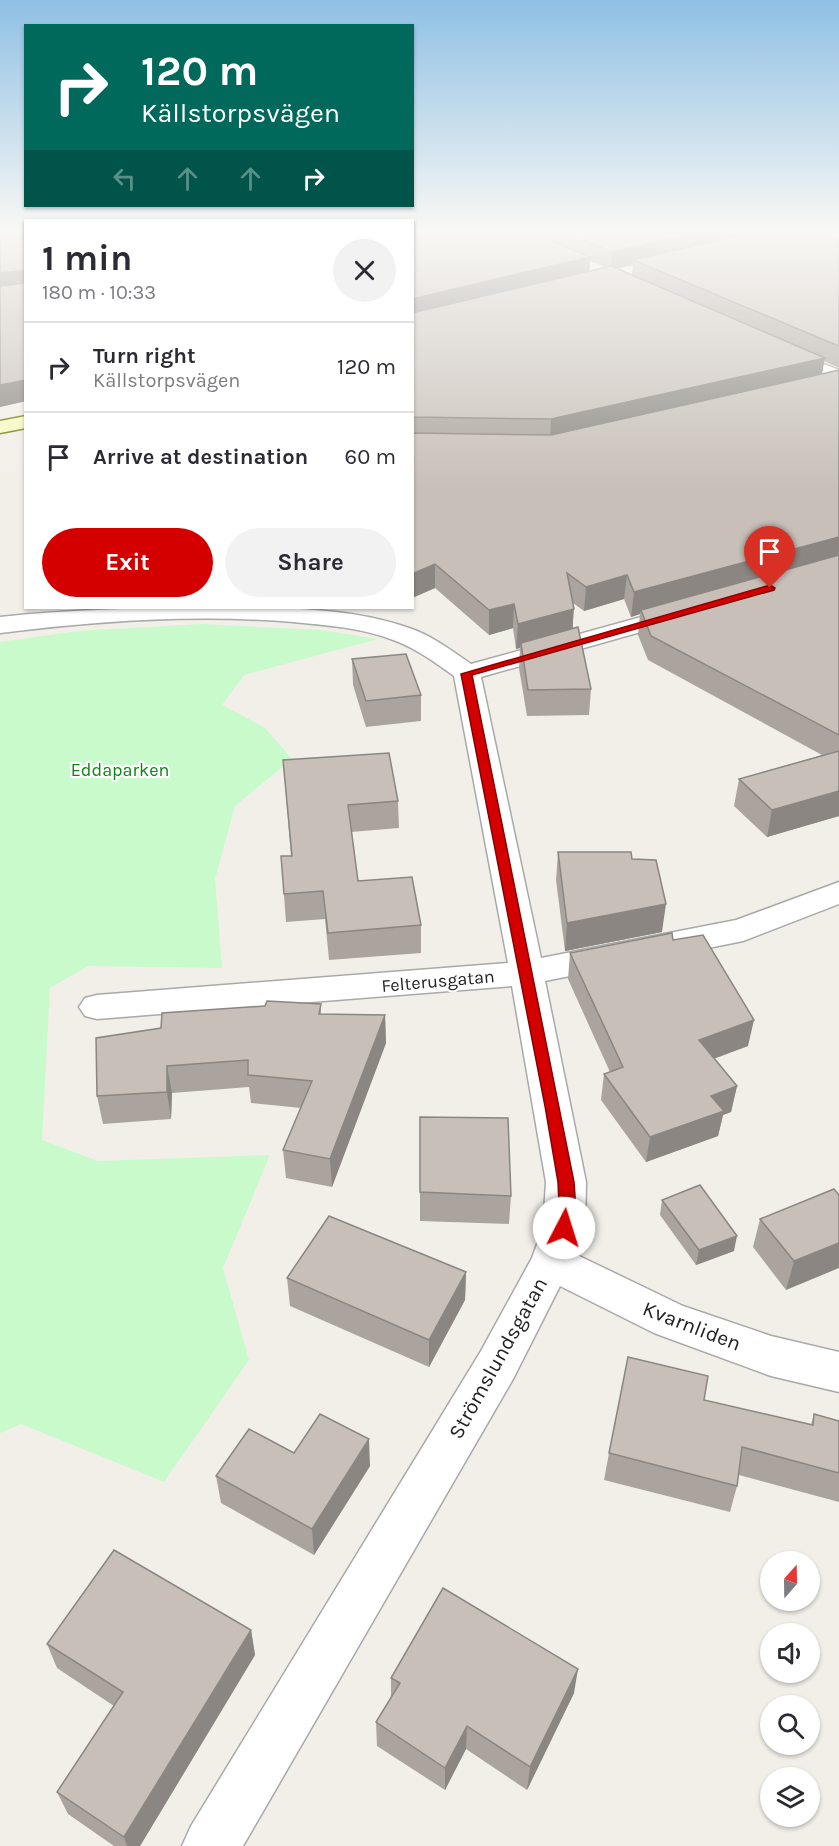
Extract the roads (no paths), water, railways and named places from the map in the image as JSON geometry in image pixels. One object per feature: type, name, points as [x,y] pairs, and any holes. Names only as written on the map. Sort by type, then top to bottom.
[{"type":"street","points":[[764,344],[839,377]]},
{"type":"street","points":[[816,388],[839,382]]},
{"type":"street","points":[[0,427],[24,422]]},
{"type":"street","points":[[0,625],[83,615],[169,610],[299,615],[350,622],[404,635],[428,646],[466,674],[701,608]]},
{"type":"street","name":"Strömslundsgatan","points":[[211,1846],[497,1365],[551,1262],[564,1228],[567,1204],[566,1182],[466,674]]},
{"type":"street","name":"Felterusgatan","points":[[97,1007],[526,973],[743,930],[839,892]]},
{"type":"street","name":"Kvarnliden","points":[[551,1262],[669,1320],[771,1356],[839,1372]]},
{"type":"park label","name":"Eddaparken","points":[[120,770]]}]
